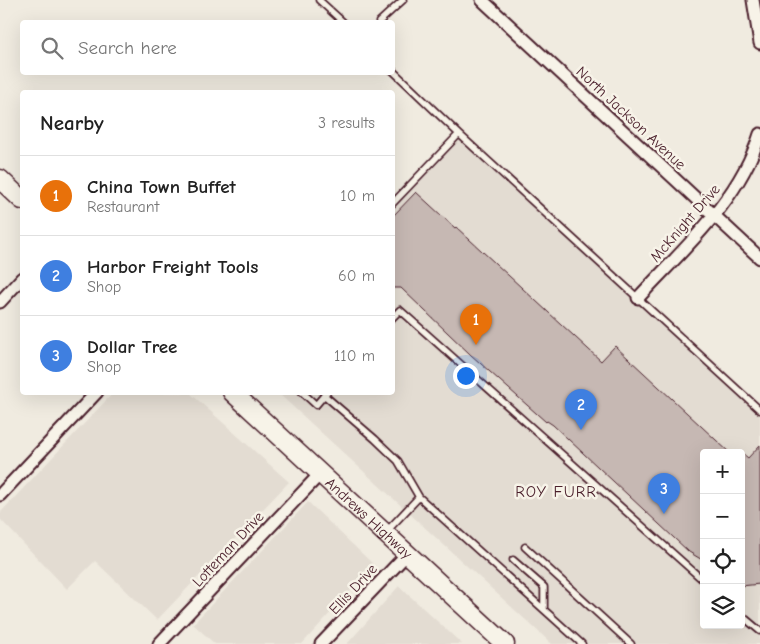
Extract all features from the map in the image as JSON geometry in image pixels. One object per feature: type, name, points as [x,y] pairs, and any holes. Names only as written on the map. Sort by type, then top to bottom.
[{"type":"main road","points":[[0,180],[20,198]]},
{"type":"main road","name":"Andrews Highway","points":[[235,395],[505,644]]},
{"type":"street","name":"North Jackson Avenue","points":[[482,0],[760,258]]},
{"type":"street","points":[[753,0],[760,43]]},
{"type":"street","name":"McKnight Drive","points":[[638,298],[715,216],[746,171],[760,134]]},
{"type":"street","points":[[0,302],[20,280]]},
{"type":"street","points":[[0,495],[94,395]]},
{"type":"street","name":"Lotteman Drive","points":[[159,644],[320,474]]},
{"type":"street","name":"Ellis Drive","points":[[321,644],[407,554]]},
{"type":"lane","points":[[318,0],[341,20]]},
{"type":"lane","points":[[381,20],[402,0]]},
{"type":"lane","points":[[395,73],[760,410]]},
{"type":"lane","points":[[395,201],[459,134]]},
{"type":"lane","points":[[395,315],[400,310],[700,577]]},
{"type":"lane","points":[[305,395],[316,405],[325,395]]},
{"type":"lane","points":[[327,395],[398,461],[419,497],[582,644]]},
{"type":"lane","points":[[385,534],[419,497]]},
{"type":"lane","points":[[524,547],[628,643]]},
{"type":"lane","points":[[513,560],[544,587],[544,609]]},
{"type":"lane","points":[[745,618],[760,631]]},
{"type":"shaded area","points":[[460,139],[760,414],[760,644],[552,644],[280,395],[395,395],[395,207]]},
{"type":"shaded area","points":[[111,395],[192,395],[289,482],[157,620],[95,561],[67,589],[0,519],[0,513]]},
{"type":"shaded area","points":[[308,502],[374,565],[302,644],[215,644],[193,624]]},
{"type":"shaded area","points":[[399,586],[462,644],[347,644]]},
{"type":"building","points":[[416,192],[601,361],[615,346],[726,449],[700,449],[700,559],[689,552],[553,425],[546,422],[471,355],[401,288],[395,288],[395,214]]},
{"type":"building","points":[[760,445],[760,584],[745,586],[745,455],[748,458]]},
{"type":"place","name":"China Town Buffet","points":[[476,345]]},
{"type":"place","name":"Harbor Freight Tools","points":[[581,430]]},
{"type":"place","name":"Dollar Tree","points":[[664,514]]},
{"type":"district","name":"ROY FURR","points":[[556,491]]}]
